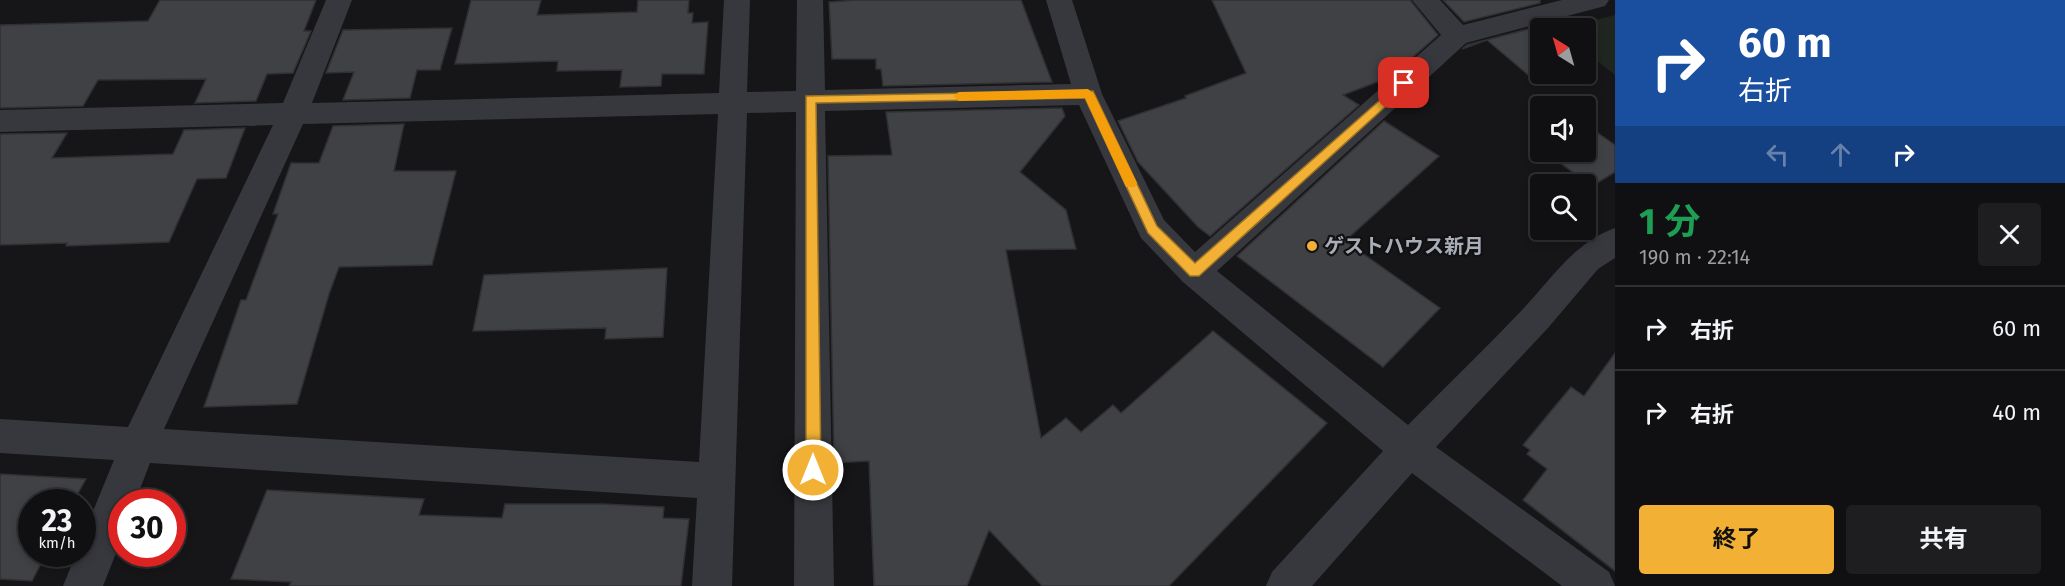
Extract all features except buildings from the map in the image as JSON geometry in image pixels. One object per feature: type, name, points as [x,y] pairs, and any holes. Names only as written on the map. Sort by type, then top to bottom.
[{"type":"street","points":[[82,586],[139,444],[293,114],[339,0]]},
{"type":"street","points":[[712,586],[737,0]]},
{"type":"street","points":[[810,0],[814,586]]},
{"type":"street","points":[[1059,0],[1088,94],[1152,229],[1194,272],[1409,449],[1594,586]]},
{"type":"street","points":[[1425,0],[1457,36]]},
{"type":"street","points":[[1194,272],[1457,36],[1596,0]]},
{"type":"street","points":[[0,121],[810,99],[1088,94]]},
{"type":"street","points":[[1286,586],[1409,449],[1536,318],[1587,260],[1615,241]]},
{"type":"street","points":[[0,436],[716,481]]},
{"type":"shaded area","points":[[1615,15],[1615,75],[1596,60],[1596,20]]},
{"type":"slow traffic","points":[[959,96],[1088,94],[1131,183]]},
{"type":"place","name":"ゲストハウス新月","points":[[1312,246]]},
{"type":"route","points":[[813,470],[810,99],[1088,94],[1152,229],[1194,272],[1404,83]]}]
